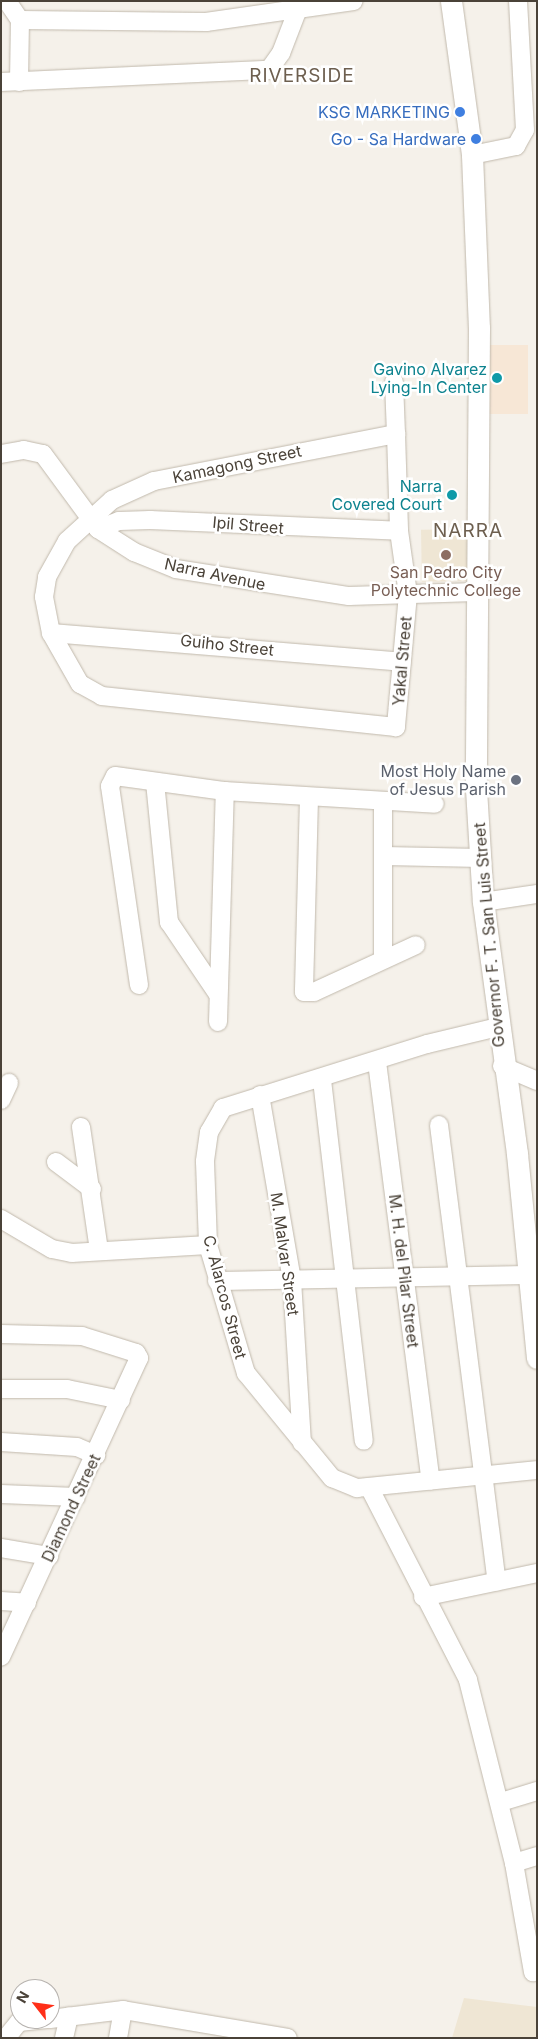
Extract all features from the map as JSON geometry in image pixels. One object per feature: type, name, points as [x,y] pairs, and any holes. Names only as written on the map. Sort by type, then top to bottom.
[{"type":"street","points":[[7,1],[20,20],[19,82]]},
{"type":"street","points":[[20,20],[206,22],[255,8],[298,9],[319,4],[354,1]]},
{"type":"street","name":"Governor F. T. San Luis Street","points":[[451,1],[472,155],[479,328],[476,592],[483,902],[502,1066],[532,1289],[537,1358]]},
{"type":"street","points":[[472,155],[516,146],[525,130],[518,1]]},
{"type":"street","points":[[1,82],[269,70],[281,53],[298,9]]},
{"type":"street","name":"Yakal Street","points":[[51,633],[86,690],[102,696],[396,727],[408,594],[399,531],[394,382]]},
{"type":"street","name":"Kamagong Street","points":[[51,633],[44,597],[47,577],[54,559],[93,525],[112,500],[154,482],[396,434]]},
{"type":"street","name":"Narra Avenue","points":[[1,454],[24,450],[43,454],[57,469],[93,525],[134,552],[176,569],[312,592],[408,594],[476,592]]},
{"type":"street","name":"Ipil Street","points":[[93,525],[119,521],[150,520],[399,531]]},
{"type":"street","name":"Guiho Street","points":[[51,633],[402,662]]},
{"type":"street","points":[[139,985],[110,786],[119,775],[225,791],[309,798],[435,804]]},
{"type":"street","points":[[156,782],[169,922],[217,993]]},
{"type":"street","points":[[218,1022],[217,993],[225,791]]},
{"type":"street","points":[[309,798],[304,992],[314,992],[416,945]]},
{"type":"street","points":[[383,959],[384,802]]},
{"type":"street","points":[[384,856],[481,858]]},
{"type":"street","points":[[483,902],[537,894]]},
{"type":"street","name":"C. Alarcos Street","points":[[498,1027],[427,1044],[322,1080],[231,1103],[212,1123],[204,1188],[208,1245],[246,1373],[302,1443],[340,1483],[369,1487],[537,1470]]},
{"type":"street","name":"M. H. del Pilar Street","points":[[377,1062],[431,1480]]},
{"type":"street","points":[[502,1066],[537,1081]]},
{"type":"street","points":[[322,1080],[347,1280],[364,1440]]},
{"type":"street","points":[[1,1100],[9,1083]]},
{"type":"street","name":"M. Malvar Street","points":[[260,1095],[292,1280],[302,1443]]},
{"type":"street","points":[[439,1125],[461,1278],[497,1581]]},
{"type":"street","points":[[81,1126],[92,1189],[99,1251]]},
{"type":"street","points":[[56,1162],[92,1189]]},
{"type":"street","points":[[1,1219],[52,1250],[99,1251],[208,1245]]},
{"type":"street","points":[[218,1281],[461,1278],[532,1289]]},
{"type":"street","name":"Diamond Street","points":[[1,1334],[82,1336],[136,1353],[139,1358],[96,1455],[1,1657]]},
{"type":"street","points":[[1,1389],[67,1389],[121,1400]]},
{"type":"street","points":[[1,1442],[78,1448],[96,1455]]},
{"type":"street","points":[[369,1487],[423,1597],[468,1680],[501,1802],[534,1972]]},
{"type":"street","points":[[1,1494],[76,1498]]},
{"type":"street","points":[[1,1548],[49,1556]]},
{"type":"street","points":[[423,1597],[537,1573]]},
{"type":"street","points":[[1,1601],[27,1603]]},
{"type":"street","points":[[501,1802],[537,1791]]},
{"type":"street","points":[[514,1863],[537,1856]]},
{"type":"street","points":[[118,2038],[123,2010]]},
{"type":"street","points":[[60,2018],[123,2010],[288,2038]]},
{"type":"street","points":[[64,2038],[69,2017]]},
{"type":"shaded area","points":[[482,345],[528,345],[528,414],[482,414]]},
{"type":"shaded area","name":"San Pedro City Polytechnic College","points":[[470,529],[471,581],[422,582],[421,530]]},
{"type":"shaded area","points":[[464,1998],[537,2007],[537,2038],[452,2038]]},
{"type":"place","name":"KSG MARKETING","points":[[460,112]]},
{"type":"place","name":"Go - Sa Hardware","points":[[476,139]]},
{"type":"place","name":"Gavino Alvarez Lying-In Center","points":[[497,378]]},
{"type":"place","name":"Narra Covered Court","points":[[452,495]]},
{"type":"place","name":"San Pedro City Polytechnic College","points":[[446,555]]},
{"type":"place","name":"Most Holy Name of Jesus Parish","points":[[516,780]]},
{"type":"district","name":"RIVERSIDE","points":[[302,76]]},
{"type":"district","name":"NARRA","points":[[468,531]]}]
